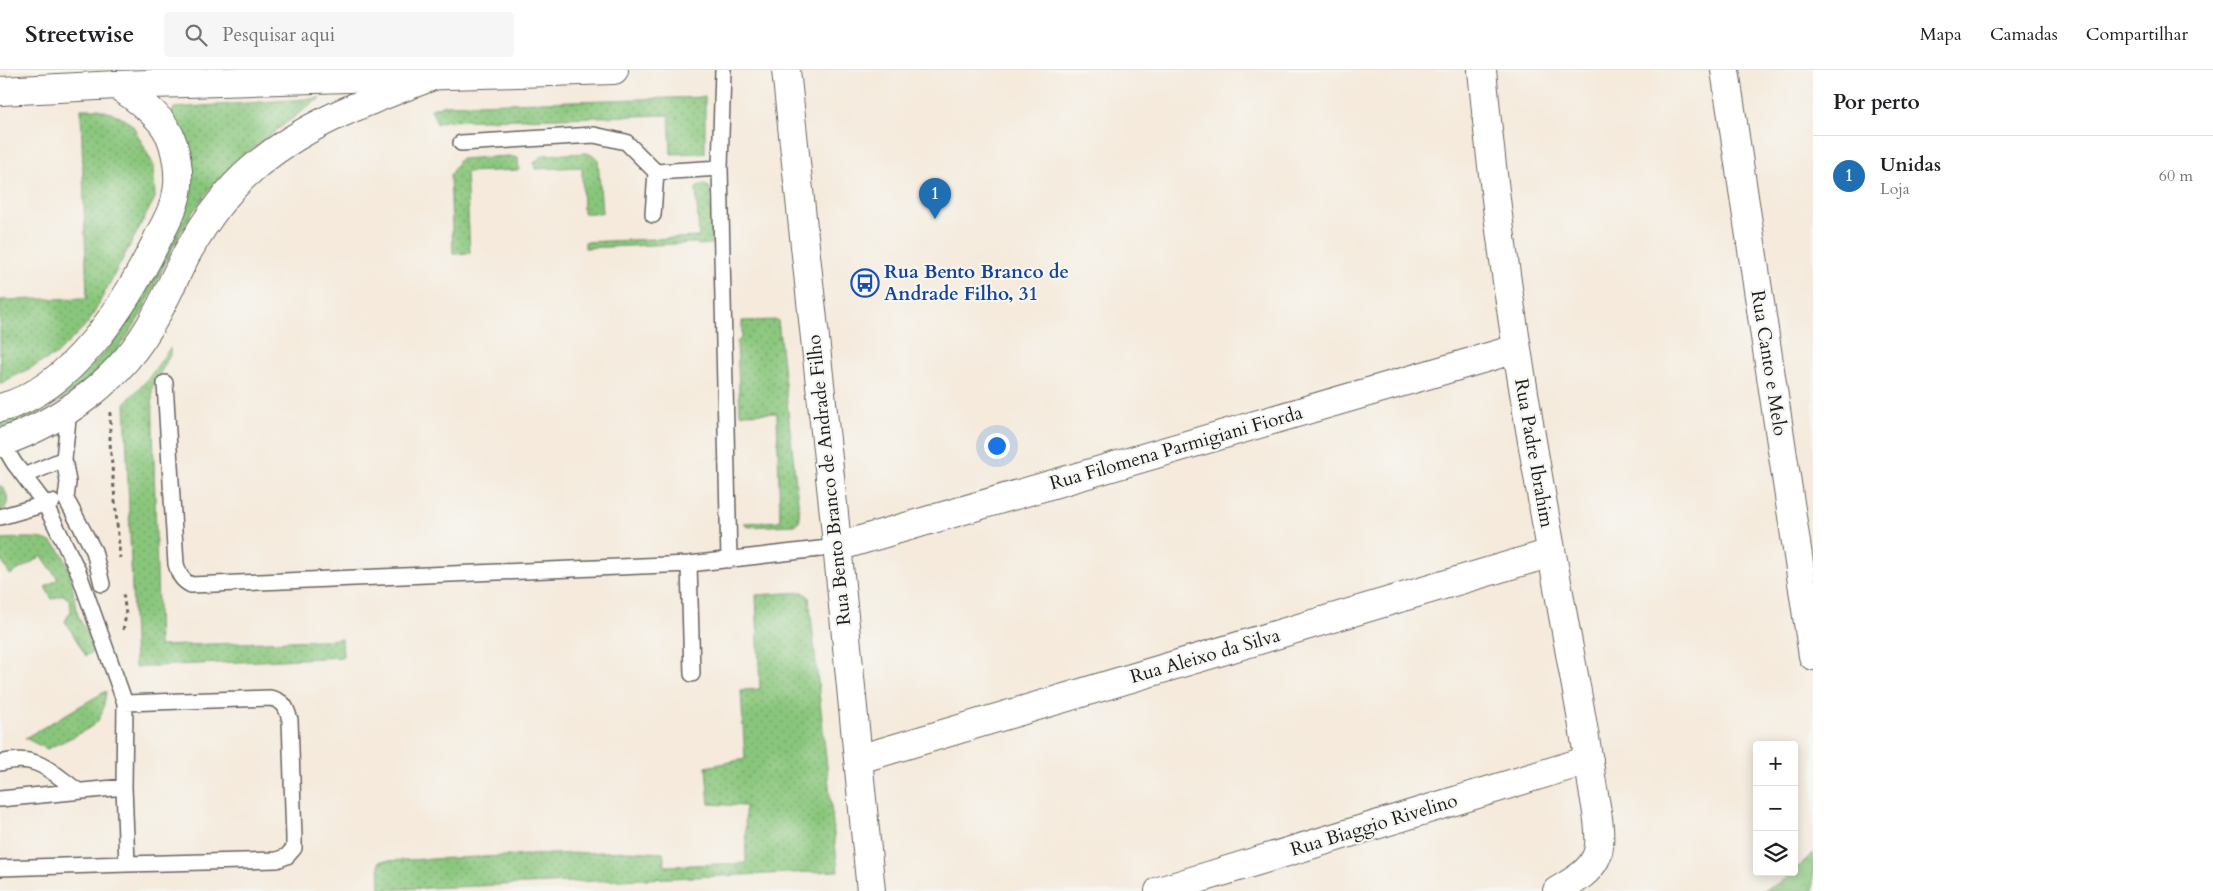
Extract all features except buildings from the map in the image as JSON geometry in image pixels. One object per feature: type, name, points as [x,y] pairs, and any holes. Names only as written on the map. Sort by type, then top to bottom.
[{"type":"main road","points":[[0,91],[117,85],[614,70]]},
{"type":"main road","name":"Rua Bento Branco de Andrade Filho","points":[[786,70],[837,547],[871,891]]},
{"type":"main road","name":"Rua Padre Ibrahim","points":[[1482,70],[1488,136],[1516,350],[1589,760],[1599,835],[1599,849],[1594,861],[1585,873],[1557,891]]},
{"type":"main road","name":"Rua Canto e Melo","points":[[1725,70],[1813,656]]},
{"type":"main road","points":[[1,443],[47,422],[85,400],[114,375],[134,352],[155,318],[188,252],[223,200],[251,169],[290,140],[336,114],[433,76]]},
{"type":"main road","points":[[0,408],[11,405],[43,388],[80,357],[108,324],[140,275],[171,212],[178,187],[178,169],[173,142],[159,121],[144,104],[117,85]]},
{"type":"main road","name":"Rua Filomena Parmigiani Fiorda","points":[[837,547],[1516,350]]},
{"type":"main road","name":"Rua Aleixo da Silva","points":[[858,759],[1552,553]]},
{"type":"main road","name":"Rua Biaggio Rivelino","points":[[1159,891],[1589,760]]},
{"type":"lane","points":[[723,70],[720,168],[729,560]]},
{"type":"lane","points":[[461,144],[602,136],[626,142],[656,172],[720,168]]},
{"type":"lane","points":[[653,215],[656,172]]},
{"type":"lane","points":[[165,383],[176,564],[180,576],[191,585],[690,564],[837,547]]},
{"type":"lane","points":[[69,409],[64,459],[68,482],[66,499],[94,551],[102,584]]},
{"type":"lane","points":[[1,443],[45,504],[78,571],[125,702],[124,787],[128,864]]},
{"type":"lane","points":[[24,476],[64,459]]},
{"type":"lane","points":[[0,517],[66,499]]},
{"type":"lane","points":[[690,564],[692,674]]},
{"type":"lane","points":[[0,868],[277,860],[287,856],[294,848],[290,720],[287,707],[281,701],[270,698],[125,702]]},
{"type":"lane","points":[[0,763],[16,758],[38,762],[78,791]]},
{"type":"lane","points":[[0,799],[124,787]]},
{"type":"path","points":[[110,409],[110,444],[121,567]]},
{"type":"path","points":[[106,652],[120,645],[126,615],[123,586]]},
{"type":"green space","points":[[705,97],[705,153],[671,154],[669,115],[444,121],[437,124],[431,109],[443,105]]},
{"type":"green space","points":[[320,98],[243,157],[228,170],[202,199],[184,225],[143,310],[131,330],[117,350],[101,367],[64,398],[44,410],[0,428],[0,421],[63,390],[79,379],[112,344],[136,308],[179,227],[172,113],[174,108]]},
{"type":"green space","points":[[81,109],[98,109],[114,114],[133,126],[154,166],[155,198],[89,322],[57,354],[0,384],[0,300],[87,298]]},
{"type":"green space","points":[[587,153],[595,156],[598,160],[602,213],[583,213],[582,167],[535,169],[534,163],[543,155]]},
{"type":"green space","points":[[509,156],[518,158],[519,170],[466,172],[470,253],[453,254],[450,175],[460,159]]},
{"type":"green space","points":[[705,184],[710,188],[712,244],[585,248],[585,242],[699,237],[696,188]]},
{"type":"green space","points":[[778,320],[800,520],[794,525],[747,527],[744,523],[780,521],[777,413],[740,414],[737,342],[742,337],[742,321]]},
{"type":"green space","points":[[170,348],[170,355],[152,388],[159,646],[342,639],[343,657],[135,667],[125,403],[148,379]]},
{"type":"green space","points":[[0,485],[8,499],[6,506],[0,512]]},
{"type":"green space","points":[[0,539],[43,539],[53,544],[65,560],[72,581],[77,612],[97,649],[86,656],[65,621],[71,611],[70,600],[63,595],[52,599],[45,587],[58,579],[42,556],[10,575],[0,558]]},
{"type":"green space","points":[[803,592],[809,597],[838,871],[380,890],[379,861],[628,851],[663,853],[665,866],[746,863],[745,806],[709,804],[706,767],[745,759],[741,690],[760,689],[756,595]]},
{"type":"green space","points":[[106,691],[99,719],[87,729],[47,749],[25,738]]},
{"type":"green space","points":[[1813,853],[1813,891],[1762,891],[1783,881],[1788,876],[1798,876],[1798,867]]},
{"type":"place","name":"Unidas","points":[[935,219]]},
{"type":"place","name":"Rua Bento Branco de Andrade Filho, 31","points":[[865,283]]}]
